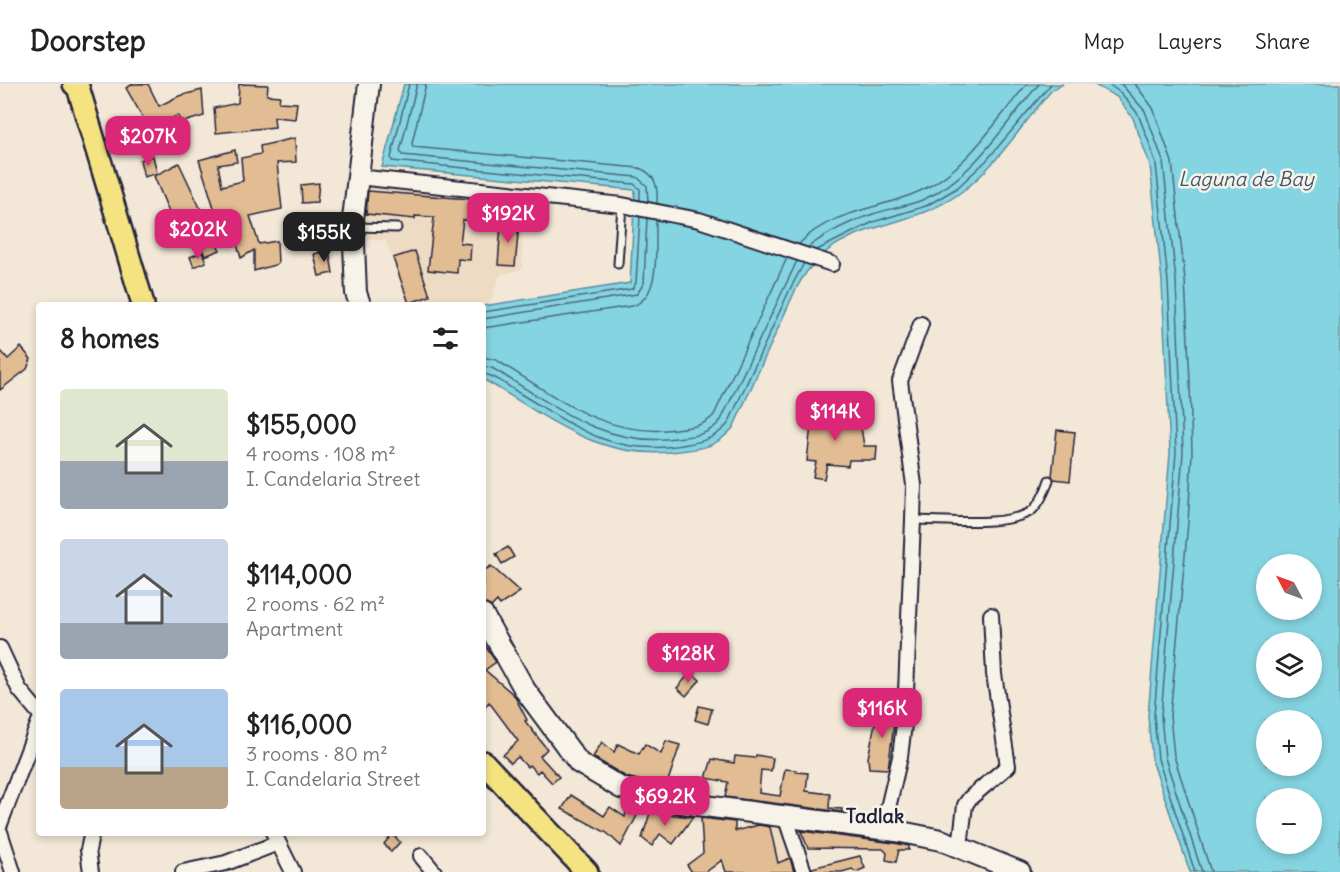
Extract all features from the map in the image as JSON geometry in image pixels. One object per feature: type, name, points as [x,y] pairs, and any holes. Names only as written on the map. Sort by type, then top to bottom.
[{"type":"main road","points":[[76,85],[142,302]]},
{"type":"main road","points":[[486,765],[587,872]]},
{"type":"street","points":[[359,302],[356,293],[354,227],[357,177],[369,84]]},
{"type":"street","points":[[357,177],[622,205],[699,220],[832,264]]},
{"type":"street","points":[[883,829],[900,756],[904,716],[913,520],[914,485],[900,381],[921,324]]},
{"type":"street","points":[[960,848],[965,805],[970,798],[1008,766],[994,674],[991,615]]},
{"type":"street","points":[[486,620],[525,690],[573,756],[587,768],[621,788],[682,803],[786,819],[883,829],[941,840],[1020,872]]},
{"type":"street","points":[[0,648],[4,667],[36,709]]},
{"type":"street","points":[[0,824],[36,730]]},
{"type":"street","points":[[786,819],[804,872]]},
{"type":"street","points":[[0,832],[13,872]]},
{"type":"street","points":[[91,836],[88,850],[91,872]]},
{"type":"street","points":[[183,872],[226,863],[275,838],[293,872]]},
{"type":"street","points":[[421,856],[434,872]]},
{"type":"lane","points":[[618,264],[622,205]]},
{"type":"lane","points":[[354,227],[397,228]]},
{"type":"lane","points":[[913,520],[1008,519],[1032,511],[1047,489],[1049,480]]},
{"type":"shaded area","points":[[366,186],[523,202],[522,269],[500,275],[490,303],[406,302],[386,241],[360,238]]},
{"type":"shaded area","points":[[741,815],[786,824],[802,872],[756,872]]},
{"type":"water","points":[[404,84],[1063,84],[1052,90],[997,158],[960,193],[938,206],[849,238],[829,250],[811,267],[795,291],[733,428],[715,443],[680,451],[651,453],[624,450],[599,443],[553,422],[486,381],[486,306],[630,283],[635,190],[382,167]]},
{"type":"water","name":"Laguna de Bay","points":[[1093,84],[1340,84],[1340,872],[1190,872],[1152,760],[1148,716],[1170,453],[1162,282],[1150,165],[1133,118],[1117,97]]},
{"type":"building","points":[[133,84],[148,84],[159,106],[179,96],[202,90],[204,116],[180,123],[178,115],[150,130],[126,88]]},
{"type":"building","points":[[239,84],[268,85],[267,95],[280,96],[279,102],[297,103],[295,119],[274,117],[275,127],[216,133],[214,108],[238,103]]},
{"type":"building","points":[[295,138],[296,162],[277,163],[282,209],[250,216],[259,244],[277,241],[278,264],[254,271],[254,250],[241,258],[227,211],[216,214],[199,160],[235,150],[237,162],[218,165],[222,186],[243,181],[241,158],[261,154],[260,146]]},
{"type":"building","points":[[153,156],[157,173],[144,177],[140,160]]},
{"type":"building","points":[[179,163],[220,250],[205,256],[192,226],[178,234],[154,176]]},
{"type":"building","points":[[319,183],[317,202],[302,203],[301,185]]},
{"type":"building","points":[[368,191],[494,201],[492,222],[463,220],[460,243],[471,244],[470,260],[458,259],[457,273],[428,270],[434,217],[415,216],[415,219],[366,214]]},
{"type":"building","points":[[501,223],[519,224],[515,266],[498,265]]},
{"type":"building","points":[[329,250],[333,273],[319,276],[314,254]]},
{"type":"building","points":[[415,251],[430,296],[409,302],[393,258]]},
{"type":"building","points":[[202,252],[206,262],[194,267],[190,257]]},
{"type":"building","points":[[21,347],[31,359],[27,369],[0,390],[0,350],[8,359]]},
{"type":"building","points":[[834,406],[835,423],[860,421],[864,446],[877,446],[876,460],[849,460],[848,466],[827,464],[824,479],[813,477],[816,462],[807,461],[813,407]]},
{"type":"building","points":[[1057,430],[1075,432],[1070,481],[1054,479],[1052,476]]},
{"type":"building","points":[[508,547],[514,557],[502,564],[496,554]]},
{"type":"building","points":[[491,566],[520,592],[500,605],[497,601],[491,607],[486,604],[486,569]]},
{"type":"building","points":[[486,647],[496,662],[486,669]]},
{"type":"building","points":[[486,671],[514,695],[527,720],[525,721],[547,749],[540,756],[559,777],[552,783],[540,770],[537,773],[529,765],[527,767],[518,757],[511,763],[503,755],[518,741],[489,702],[486,706]]},
{"type":"building","points":[[691,672],[700,680],[686,696],[677,688]]},
{"type":"building","points":[[699,706],[712,709],[708,724],[695,720]]},
{"type":"building","points":[[878,708],[896,709],[888,769],[869,768],[868,758]]},
{"type":"building","points":[[666,741],[680,745],[666,787],[626,777],[593,757],[602,742],[614,752],[618,744],[639,754],[645,744],[661,754]]},
{"type":"building","points":[[756,755],[773,758],[771,771],[761,770],[759,793],[780,796],[785,769],[796,770],[796,772],[808,773],[806,791],[830,794],[829,808],[842,809],[842,812],[725,797],[728,782],[706,778],[712,759],[734,763],[735,756],[755,758]]},
{"type":"building","points":[[571,795],[604,816],[610,807],[625,817],[627,805],[641,808],[621,846],[607,833],[562,809]]},
{"type":"building","points":[[651,810],[693,817],[673,844],[660,834],[652,846],[642,838]]},
{"type":"building","points":[[701,818],[735,822],[735,831],[759,825],[770,827],[778,863],[790,858],[794,872],[726,872],[722,860],[706,872],[692,872],[687,865],[703,853]]},
{"type":"building","points":[[801,831],[894,843],[909,846],[909,850],[899,850],[896,862],[886,860],[887,853],[883,849],[808,848]]},
{"type":"building","points":[[390,836],[394,836],[400,842],[391,852],[384,844]]},
{"type":"building","points":[[860,856],[865,868],[856,872],[852,869],[842,872],[813,872],[812,868]]},
{"type":"district","name":"Tadlak","points":[[875,815]]}]
